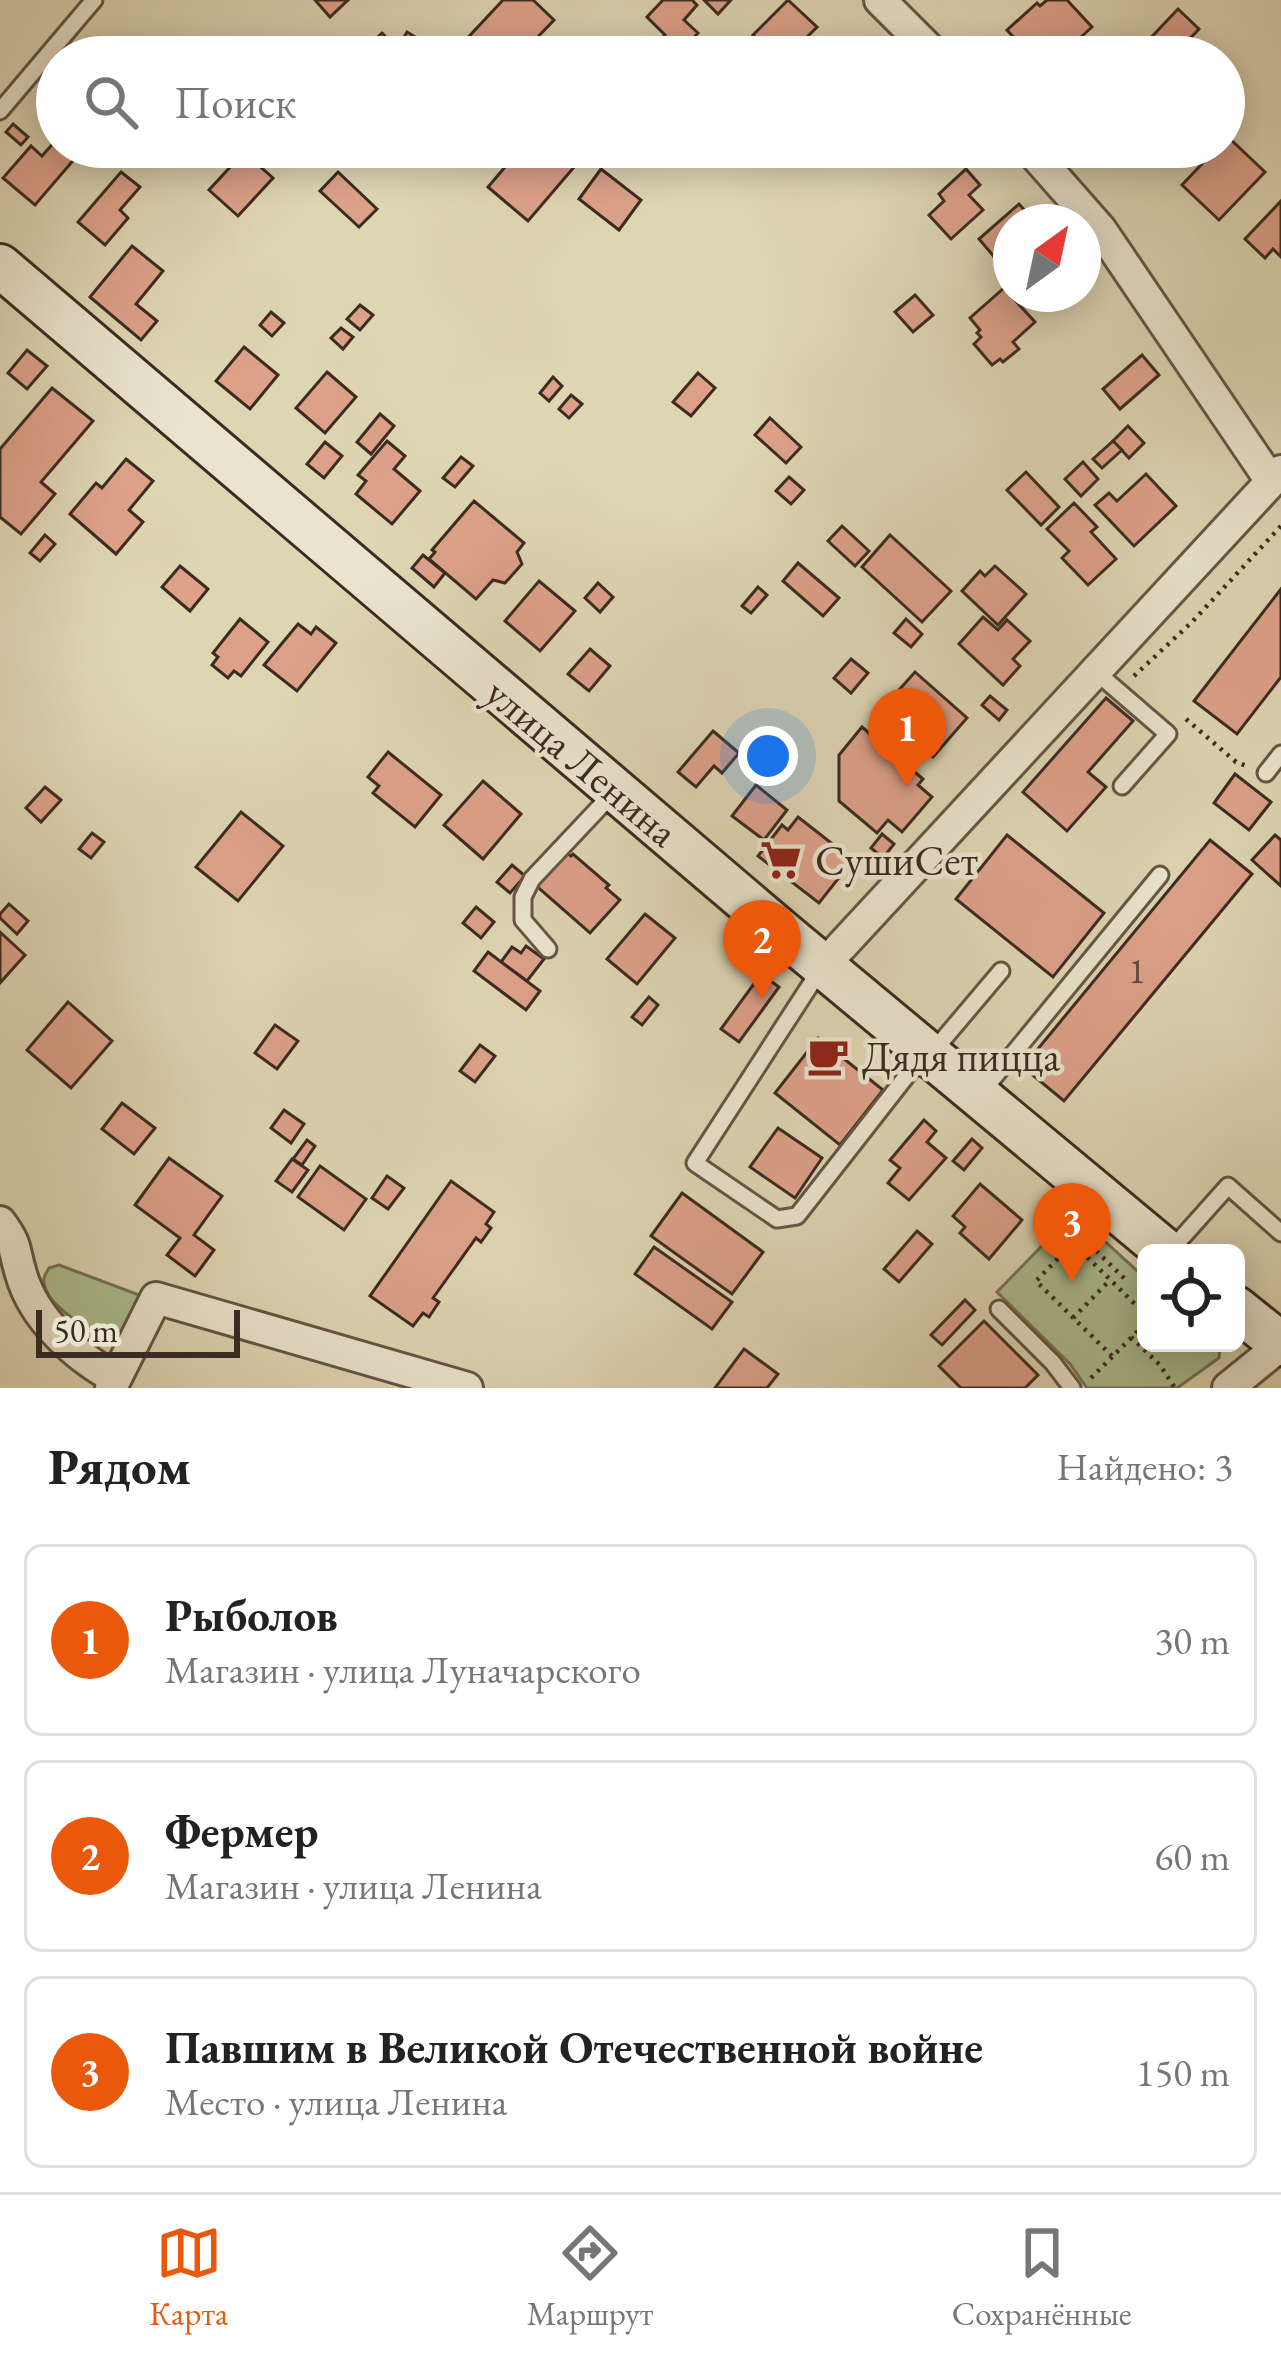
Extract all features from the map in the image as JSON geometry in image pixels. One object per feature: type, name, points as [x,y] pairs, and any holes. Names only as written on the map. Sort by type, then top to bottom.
[{"type":"main road","name":"улица Ленина","points":[[0,266],[1157,1244]]},
{"type":"main road","points":[[1245,1315],[1281,1344]]},
{"type":"street","points":[[880,0],[916,36]]},
{"type":"street","points":[[823,966],[1103,678],[1276,476],[1101,230],[1046,168]]},
{"type":"street","points":[[5,1238],[48,1325],[113,1383],[156,1298],[467,1388]]},
{"type":"street","points":[[1228,1388],[1281,1344]]},
{"type":"lane","points":[[64,36],[94,0]]},
{"type":"lane","points":[[0,112],[36,69]]},
{"type":"lane","points":[[1103,678],[1168,734],[1123,786]]},
{"type":"lane","points":[[1266,773],[1281,754]]},
{"type":"lane","points":[[548,949],[523,920],[523,897],[532,879],[615,790]]},
{"type":"lane","points":[[979,1096],[1160,874]]},
{"type":"lane","points":[[823,966],[695,1163],[777,1219],[797,1216],[912,1069],[930,1055],[1001,971]]},
{"type":"lane","points":[[1176,1244],[1228,1186],[1281,1233]]},
{"type":"lane","points":[[999,1310],[1078,1386]]},
{"type":"path","points":[[1103,678],[1136,675],[1281,526]]},
{"type":"path","points":[[1186,719],[1236,762],[1266,773]]},
{"type":"path","points":[[1078,1232],[1129,1282]]},
{"type":"path","points":[[1112,1357],[1036,1281],[1073,1243],[1137,1309]]},
{"type":"path","points":[[1095,1265],[1105,1255]]},
{"type":"path","points":[[1073,1318],[1110,1280]]},
{"type":"path","points":[[1078,1386],[1137,1330]]},
{"type":"path","points":[[1131,1337],[1175,1388]]},
{"type":"green space","points":[[1074,1213],[1137,1271],[1137,1352],[1219,1352],[1219,1358],[1177,1388],[1087,1388],[1070,1364],[997,1292]]},
{"type":"green space","points":[[59,1265],[142,1296],[123,1338],[90,1329],[56,1304],[44,1279],[49,1268]]},
{"type":"building","points":[[315,0],[348,0],[330,17]]},
{"type":"building","points":[[503,0],[533,0],[554,20],[539,36],[469,36]]},
{"type":"building","points":[[663,0],[692,0],[697,5],[684,20],[698,33],[664,36],[647,17]]},
{"type":"building","points":[[704,0],[731,0],[718,14]]},
{"type":"building","points":[[788,0],[817,27],[808,36],[753,35]]},
{"type":"building","points":[[1047,0],[1067,0],[1092,27],[1082,36],[1012,36],[1007,30],[1037,3],[1040,6]]},
{"type":"building","points":[[1178,9],[1199,29],[1192,36],[1152,36]]},
{"type":"building","points":[[13,124],[28,137],[21,145],[6,132]]},
{"type":"building","points":[[31,146],[36,151],[36,168],[67,168],[35,205],[3,178]]},
{"type":"building","points":[[1245,153],[1265,172],[1219,220],[1182,185],[1198,168],[1245,168]]},
{"type":"building","points":[[229,168],[262,168],[273,178],[238,216],[209,190]]},
{"type":"building","points":[[504,168],[573,168],[528,221],[488,187]]},
{"type":"building","points":[[601,169],[641,200],[619,230],[579,199]]},
{"type":"building","points":[[966,169],[980,185],[969,195],[983,210],[951,239],[929,215],[944,201],[939,194]]},
{"type":"building","points":[[121,172],[140,187],[120,210],[128,218],[105,245],[78,222]]},
{"type":"building","points":[[338,172],[377,209],[359,227],[320,191]]},
{"type":"building","points":[[1281,201],[1281,257],[1273,249],[1265,258],[1245,239]]},
{"type":"building","points":[[993,227],[993,255],[979,239]]},
{"type":"building","points":[[132,246],[163,271],[136,304],[157,321],[141,340],[90,297]]},
{"type":"building","points":[[915,295],[933,315],[913,332],[895,312]]},
{"type":"building","points":[[993,298],[993,312],[1026,312],[1035,322],[1013,342],[1019,349],[992,365],[974,344],[981,337],[980,330],[970,318]]},
{"type":"building","points":[[360,305],[373,315],[360,330],[347,319]]},
{"type":"building","points":[[271,312],[284,323],[272,336],[260,325]]},
{"type":"building","points":[[341,328],[353,337],[343,349],[331,338]]},
{"type":"building","points":[[244,347],[278,375],[250,409],[216,381]]},
{"type":"building","points":[[27,350],[47,366],[27,389],[8,373]]},
{"type":"building","points":[[1142,355],[1159,375],[1120,409],[1103,389]]},
{"type":"building","points":[[327,372],[356,397],[325,433],[296,408]]},
{"type":"building","points":[[698,373],[715,388],[691,416],[673,402]]},
{"type":"building","points":[[553,377],[562,386],[549,401],[540,393]]},
{"type":"building","points":[[52,388],[93,421],[41,482],[55,494],[21,534],[0,517],[0,449]]},
{"type":"building","points":[[571,395],[582,404],[569,418],[559,409]]},
{"type":"building","points":[[380,414],[394,426],[371,454],[357,442]]},
{"type":"building","points":[[770,418],[801,447],[786,463],[755,435]]},
{"type":"building","points":[[1128,426],[1144,443],[1129,458],[1113,441]]},
{"type":"building","points":[[387,441],[405,456],[394,469],[420,491],[392,524],[356,494],[366,481],[358,475]]},
{"type":"building","points":[[1113,441],[1122,450],[1102,468],[1093,459]]},
{"type":"building","points":[[325,442],[342,456],[324,478],[307,464]]},
{"type":"building","points":[[461,457],[473,466],[455,487],[443,478]]},
{"type":"building","points":[[126,459],[153,481],[129,510],[143,522],[116,554],[70,514],[96,483],[102,488]]},
{"type":"building","points":[[1083,462],[1098,479],[1081,496],[1065,479]]},
{"type":"building","points":[[1026,472],[1059,507],[1041,525],[1007,490]]},
{"type":"building","points":[[1146,474],[1176,506],[1134,546],[1095,505],[1109,493],[1117,501]]},
{"type":"building","points":[[789,477],[804,490],[791,504],[776,491]]},
{"type":"building","points":[[474,501],[524,543],[517,552],[522,564],[505,583],[493,580],[476,599],[429,559]]},
{"type":"building","points":[[1074,503],[1097,527],[1091,532],[1116,559],[1088,585],[1062,558],[1069,551],[1047,529]]},
{"type":"building","points":[[842,526],[869,551],[855,566],[828,541]]},
{"type":"building","points":[[45,535],[55,544],[40,561],[30,553]]},
{"type":"building","points":[[890,535],[951,591],[922,622],[862,567]]},
{"type":"building","points":[[423,555],[445,573],[434,587],[412,568]]},
{"type":"building","points":[[798,563],[839,598],[823,616],[783,581]]},
{"type":"building","points":[[180,566],[208,589],[190,611],[162,587]]},
{"type":"building","points":[[995,566],[1026,594],[998,625],[962,591],[980,571],[985,576]]},
{"type":"building","points":[[539,581],[575,611],[540,651],[505,621]]},
{"type":"building","points":[[598,583],[613,597],[600,612],[585,598]]},
{"type":"building","points":[[758,587],[767,595],[751,613],[742,606]]},
{"type":"building","points":[[1281,589],[1281,677],[1237,734],[1194,701]]},
{"type":"building","points":[[983,617],[998,630],[1007,620],[1030,641],[1013,659],[1020,666],[1003,685],[959,644]]},
{"type":"building","points":[[240,619],[268,642],[241,676],[234,671],[228,678],[212,665],[218,657],[213,653]]},
{"type":"building","points":[[906,619],[922,634],[911,647],[894,633]]},
{"type":"building","points":[[298,624],[311,634],[316,627],[336,643],[297,691],[264,665]]},
{"type":"building","points":[[590,649],[610,666],[589,691],[568,674]]},
{"type":"building","points":[[851,659],[868,673],[851,693],[834,678]]},
{"type":"building","points":[[915,672],[967,718],[933,757],[891,720],[901,708],[891,699]]},
{"type":"building","points":[[990,696],[1007,710],[999,720],[982,705]]},
{"type":"building","points":[[1106,698],[1133,721],[1088,772],[1106,787],[1067,831],[1023,792]]},
{"type":"building","points":[[862,727],[923,779],[918,785],[932,797],[902,832],[888,820],[877,833],[839,801],[839,755]]},
{"type":"building","points":[[713,731],[739,753],[722,773],[714,766],[696,787],[678,772]]},
{"type":"building","points":[[388,752],[441,795],[415,827],[373,793],[379,786],[368,777]]},
{"type":"building","points":[[1235,774],[1271,802],[1249,830],[1214,803]]},
{"type":"building","points":[[483,781],[521,814],[483,859],[444,825]]},
{"type":"building","points":[[756,785],[787,810],[764,840],[732,816]]},
{"type":"building","points":[[45,787],[61,800],[41,822],[26,808]]},
{"type":"building","points":[[241,812],[283,846],[238,901],[196,867]]},
{"type":"building","points":[[798,817],[853,860],[819,903],[758,856],[782,825],[788,830]]},
{"type":"building","points":[[92,833],[104,842],[91,858],[79,849]]},
{"type":"building","points":[[882,834],[894,844],[883,858],[871,848]]},
{"type":"building","points":[[1007,835],[1104,913],[1053,977],[956,899]]},
{"type":"building","points":[[1275,835],[1281,840],[1281,886],[1252,860]]},
{"type":"building","points":[[1210,840],[1252,874],[1064,1101],[1023,1067]]},
{"type":"building","points":[[564,851],[609,885],[606,888],[620,900],[590,933],[534,884]]},
{"type":"building","points":[[512,865],[525,876],[510,893],[497,882]]},
{"type":"building","points":[[9,904],[28,921],[17,934],[0,918]]},
{"type":"building","points":[[476,907],[494,922],[481,938],[463,923]]},
{"type":"building","points":[[645,914],[675,938],[637,984],[607,959]]},
{"type":"building","points":[[0,932],[25,955],[0,983]]},
{"type":"building","points":[[526,946],[544,959],[527,981],[501,962],[512,947],[521,953]]},
{"type":"building","points":[[488,952],[540,991],[526,1010],[474,971]]},
{"type":"building","points":[[761,974],[779,987],[739,1042],[721,1029]]},
{"type":"building","points":[[649,997],[658,1005],[642,1025],[632,1017]]},
{"type":"building","points":[[68,1002],[112,1041],[71,1088],[27,1050]]},
{"type":"building","points":[[275,1025],[298,1041],[277,1069],[255,1053]]},
{"type":"building","points":[[818,1038],[883,1090],[840,1145],[775,1093]]},
{"type":"building","points":[[480,1045],[495,1056],[475,1082],[460,1071]]},
{"type":"building","points":[[122,1103],[155,1128],[134,1154],[102,1129]]},
{"type":"building","points":[[284,1110],[304,1124],[291,1143],[271,1128]]},
{"type":"building","points":[[924,1120],[936,1131],[927,1142],[946,1158],[909,1200],[888,1183],[900,1168],[890,1160]]},
{"type":"building","points":[[778,1128],[822,1158],[795,1198],[750,1167]]},
{"type":"building","points":[[972,1139],[982,1148],[964,1170],[953,1161]]},
{"type":"building","points":[[307,1140],[315,1146],[302,1165],[293,1159]]},
{"type":"building","points":[[169,1158],[222,1196],[194,1235],[214,1250],[195,1276],[167,1255],[180,1238],[135,1205]]},
{"type":"building","points":[[292,1159],[308,1170],[292,1192],[276,1181]]},
{"type":"building","points":[[320,1166],[366,1199],[344,1230],[298,1197]]},
{"type":"building","points":[[387,1176],[404,1188],[388,1209],[372,1198]]},
{"type":"building","points":[[451,1181],[494,1212],[486,1224],[491,1228],[481,1242],[476,1238],[433,1298],[439,1302],[429,1317],[423,1313],[413,1326],[370,1296]]},
{"type":"building","points":[[980,1184],[1022,1220],[989,1259],[960,1233],[965,1227],[953,1216]]},
{"type":"building","points":[[682,1193],[763,1252],[732,1294],[651,1236]]},
{"type":"building","points":[[917,1231],[932,1244],[899,1282],[884,1269]]},
{"type":"building","points":[[654,1247],[732,1302],[712,1329],[635,1274]]},
{"type":"building","points":[[965,1300],[975,1310],[942,1345],[931,1335]]},
{"type":"building","points":[[984,1321],[1038,1375],[1025,1388],[961,1388],[939,1366]]},
{"type":"building","points":[[744,1349],[778,1374],[767,1388],[715,1388]]},
{"type":"place","name":"Рыболов","points":[[907,787]]},
{"type":"place","name":"СушиСет","points":[[781,860]]},
{"type":"place","name":"Фермер","points":[[762,999]]},
{"type":"place","name":"Дядя пицца","points":[[828,1056]]},
{"type":"place","name":"Павшим в Великой Отечественной войне","points":[[1072,1282]]}]
